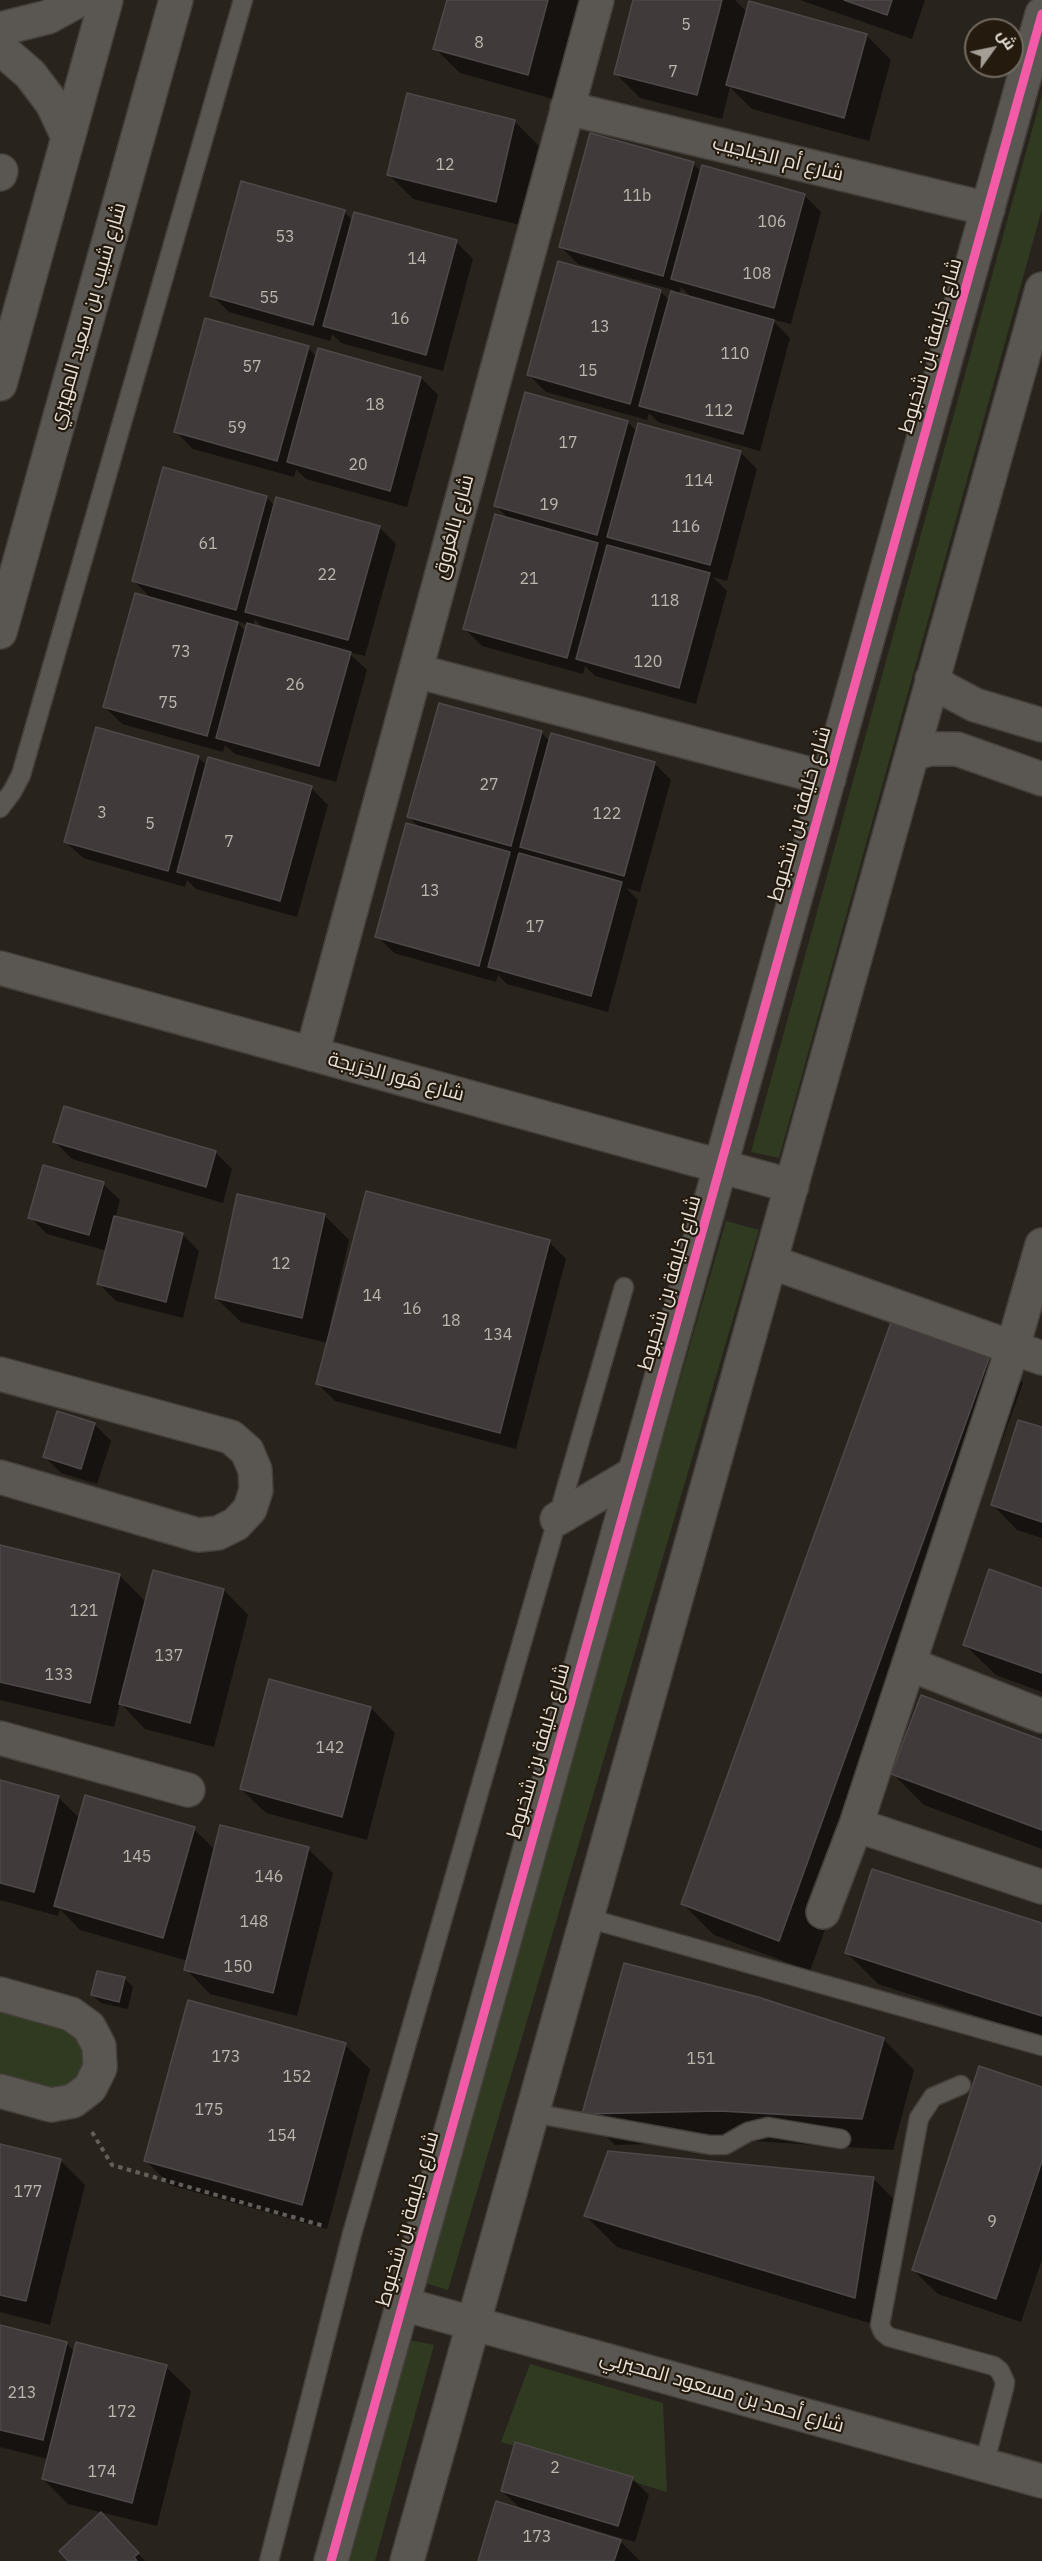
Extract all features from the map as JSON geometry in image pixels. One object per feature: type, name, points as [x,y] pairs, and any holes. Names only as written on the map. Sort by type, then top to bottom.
[{"type":"street","points":[[0,29],[48,17],[79,0]]},
{"type":"street","points":[[0,384],[106,0]]},
{"type":"street","name":"شارع شبيب بن سعيد المهيري","points":[[0,632],[176,0]]},
{"type":"street","name":"شارع بالعُروق","points":[[312,1054],[597,0]]},
{"type":"street","name":"شارع خليفة بن شخبوط","points":[[331,2561],[1042,14]]},
{"type":"street","points":[[0,48],[36,81],[52,103],[68,137]]},
{"type":"street","name":"شارع أم الجَباجيب","points":[[567,108],[988,209]]},
{"type":"street","points":[[407,2561],[1042,289]]},
{"type":"street","points":[[416,671],[829,778]]},
{"type":"street","points":[[932,679],[945,689],[975,705],[1042,724]]},
{"type":"street","points":[[913,754],[929,749],[957,749],[1042,778]]},
{"type":"street","name":"شارع هُور الخِرَيجة","points":[[0,968],[792,1186]]},
{"type":"street","points":[[823,1912],[856,1825],[909,1664],[1028,1352],[1042,1245]]},
{"type":"street","points":[[771,1262],[1028,1352]]},
{"type":"street","points":[[0,1374],[231,1437],[247,1451],[255,1470],[256,1490],[250,1509],[236,1524],[218,1533],[198,1535],[0,1477]]},
{"type":"street","points":[[557,1519],[635,1473]]},
{"type":"street","points":[[909,1664],[1042,1716]]},
{"type":"street","points":[[0,1738],[188,1790]]},
{"type":"street","points":[[856,1825],[1042,1887]]},
{"type":"street","points":[[0,1994],[71,2014],[89,2026],[99,2046],[100,2068],[90,2088],[73,2101],[51,2105],[0,2091]]},
{"type":"street","name":"شارع أحمد بن مسعود المحيربي","points":[[403,2304],[1042,2481]]},
{"type":"lane","points":[[0,808],[21,775],[243,0]]},
{"type":"lane","points":[[269,2561],[352,2234],[624,1287]]},
{"type":"lane","points":[[587,1918],[1042,2046]]},
{"type":"lane","points":[[961,2085],[933,2097],[919,2118],[880,2325],[889,2337],[994,2366],[1000,2371],[1005,2382],[1004,2388],[984,2465]]},
{"type":"lane","points":[[532,2113],[710,2145],[725,2145],[748,2132],[768,2127],[841,2139]]},
{"type":"path","points":[[73,2101],[112,2165],[352,2234]]},
{"type":"green space","points":[[1042,94],[1042,209],[779,1158],[751,1152]]},
{"type":"green space","points":[[726,1221],[759,1230],[448,2290],[418,2281]]},
{"type":"green space","points":[[0,1997],[85,2019],[91,2062],[74,2094],[0,2073]]},
{"type":"green space","points":[[404,2339],[434,2345],[375,2561],[343,2561]]},
{"type":"green space","points":[[530,2364],[663,2403],[667,2492],[501,2442]]},
{"type":"building","points":[[447,0],[548,0],[528,75],[433,49]]},
{"type":"building","points":[[633,0],[722,0],[697,95],[614,74]]},
{"type":"building","points":[[844,0],[892,0],[887,15]]},
{"type":"building","points":[[749,1],[867,34],[844,118],[726,85]]},
{"type":"building","points":[[407,93],[515,120],[496,202],[387,175]]},
{"type":"building","points":[[590,133],[694,162],[663,276],[559,247]]},
{"type":"building","points":[[702,165],[805,194],[774,308],[671,279]]},
{"type":"building","points":[[241,181],[345,210],[313,325],[210,296]]},
{"type":"building","points":[[354,212],[457,240],[426,355],[323,326]]},
{"type":"building","points":[[558,261],[661,290],[630,404],[527,375]]},
{"type":"building","points":[[671,291],[774,320],[743,434],[639,406]]},
{"type":"building","points":[[205,318],[309,346],[277,461],[174,432]]},
{"type":"building","points":[[318,348],[421,377],[390,491],[287,462]]},
{"type":"building","points":[[525,392],[628,421],[597,535],[494,506]]},
{"type":"building","points":[[638,423],[741,451],[710,565],[607,537]]},
{"type":"building","points":[[163,467],[267,496],[236,610],[132,581]]},
{"type":"building","points":[[276,497],[380,526],[348,640],[245,612]]},
{"type":"building","points":[[495,514],[598,543],[567,658],[463,629]]},
{"type":"building","points":[[607,545],[710,573],[679,688],[576,659]]},
{"type":"building","points":[[135,593],[238,622],[207,736],[103,707]]},
{"type":"building","points":[[247,623],[351,652],[319,766],[216,738]]},
{"type":"building","points":[[439,703],[542,731],[511,846],[407,817]]},
{"type":"building","points":[[96,727],[199,756],[168,871],[64,842]]},
{"type":"building","points":[[551,733],[655,762],[624,876],[520,847]]},
{"type":"building","points":[[208,757],[312,786],[280,901],[177,872]]},
{"type":"building","points":[[406,823],[510,852],[479,966],[375,937]]},
{"type":"building","points":[[519,853],[622,882],[591,996],[488,967]]},
{"type":"building","points":[[64,1106],[216,1151],[206,1187],[53,1142]]},
{"type":"building","points":[[43,1165],[104,1182],[89,1235],[28,1218]]},
{"type":"building","points":[[366,1191],[550,1240],[500,1433],[316,1384]]},
{"type":"building","points":[[237,1194],[325,1214],[302,1318],[215,1298]]},
{"type":"building","points":[[114,1216],[183,1233],[166,1302],[97,1284]]},
{"type":"building","points":[[894,1314],[992,1350],[779,1941],[681,1904]]},
{"type":"building","points":[[57,1411],[95,1423],[81,1469],[43,1457]]},
{"type":"building","points":[[1018,1420],[1042,1427],[1042,1522],[991,1505]]},
{"type":"building","points":[[0,1545],[120,1574],[90,1703],[0,1682]]},
{"type":"building","points":[[989,1569],[1042,1588],[1042,1673],[963,1645]]},
{"type":"building","points":[[153,1570],[224,1589],[190,1723],[119,1704]]},
{"type":"building","points":[[269,1679],[371,1707],[342,1817],[240,1789]]},
{"type":"building","points":[[921,1695],[1042,1740],[1042,1830],[891,1774]]},
{"type":"building","points":[[0,1780],[59,1796],[34,1892],[0,1883]]},
{"type":"building","points":[[85,1795],[195,1827],[163,1938],[54,1906]]},
{"type":"building","points":[[220,1825],[309,1847],[273,1993],[184,1970]]},
{"type":"building","points":[[872,1869],[1042,1923],[1042,2016],[845,1953]]},
{"type":"building","points":[[624,1963],[758,1997],[884,2038],[862,2119],[720,2111],[582,2114]]},
{"type":"building","points":[[97,1971],[125,1977],[119,2002],[91,1995]]},
{"type":"building","points":[[188,2000],[346,2043],[302,2205],[144,2161]]},
{"type":"building","points":[[979,2066],[1042,2087],[1042,2161],[996,2299],[912,2270]]},
{"type":"building","points":[[0,2144],[61,2159],[26,2301],[0,2295]]},
{"type":"building","points":[[608,2151],[874,2177],[855,2298],[584,2216]]},
{"type":"building","points":[[0,2325],[67,2342],[43,2440],[0,2430]]},
{"type":"building","points":[[76,2342],[167,2365],[132,2503],[42,2479]]},
{"type":"building","points":[[515,2442],[633,2477],[618,2526],[501,2491]]},
{"type":"building","points":[[496,2501],[621,2540],[614,2561],[478,2561]]},
{"type":"building","points":[[101,2512],[139,2553],[134,2557],[137,2561],[68,2561],[59,2551]]},
{"type":"cycle path","points":[[331,2561],[1042,14]]}]
